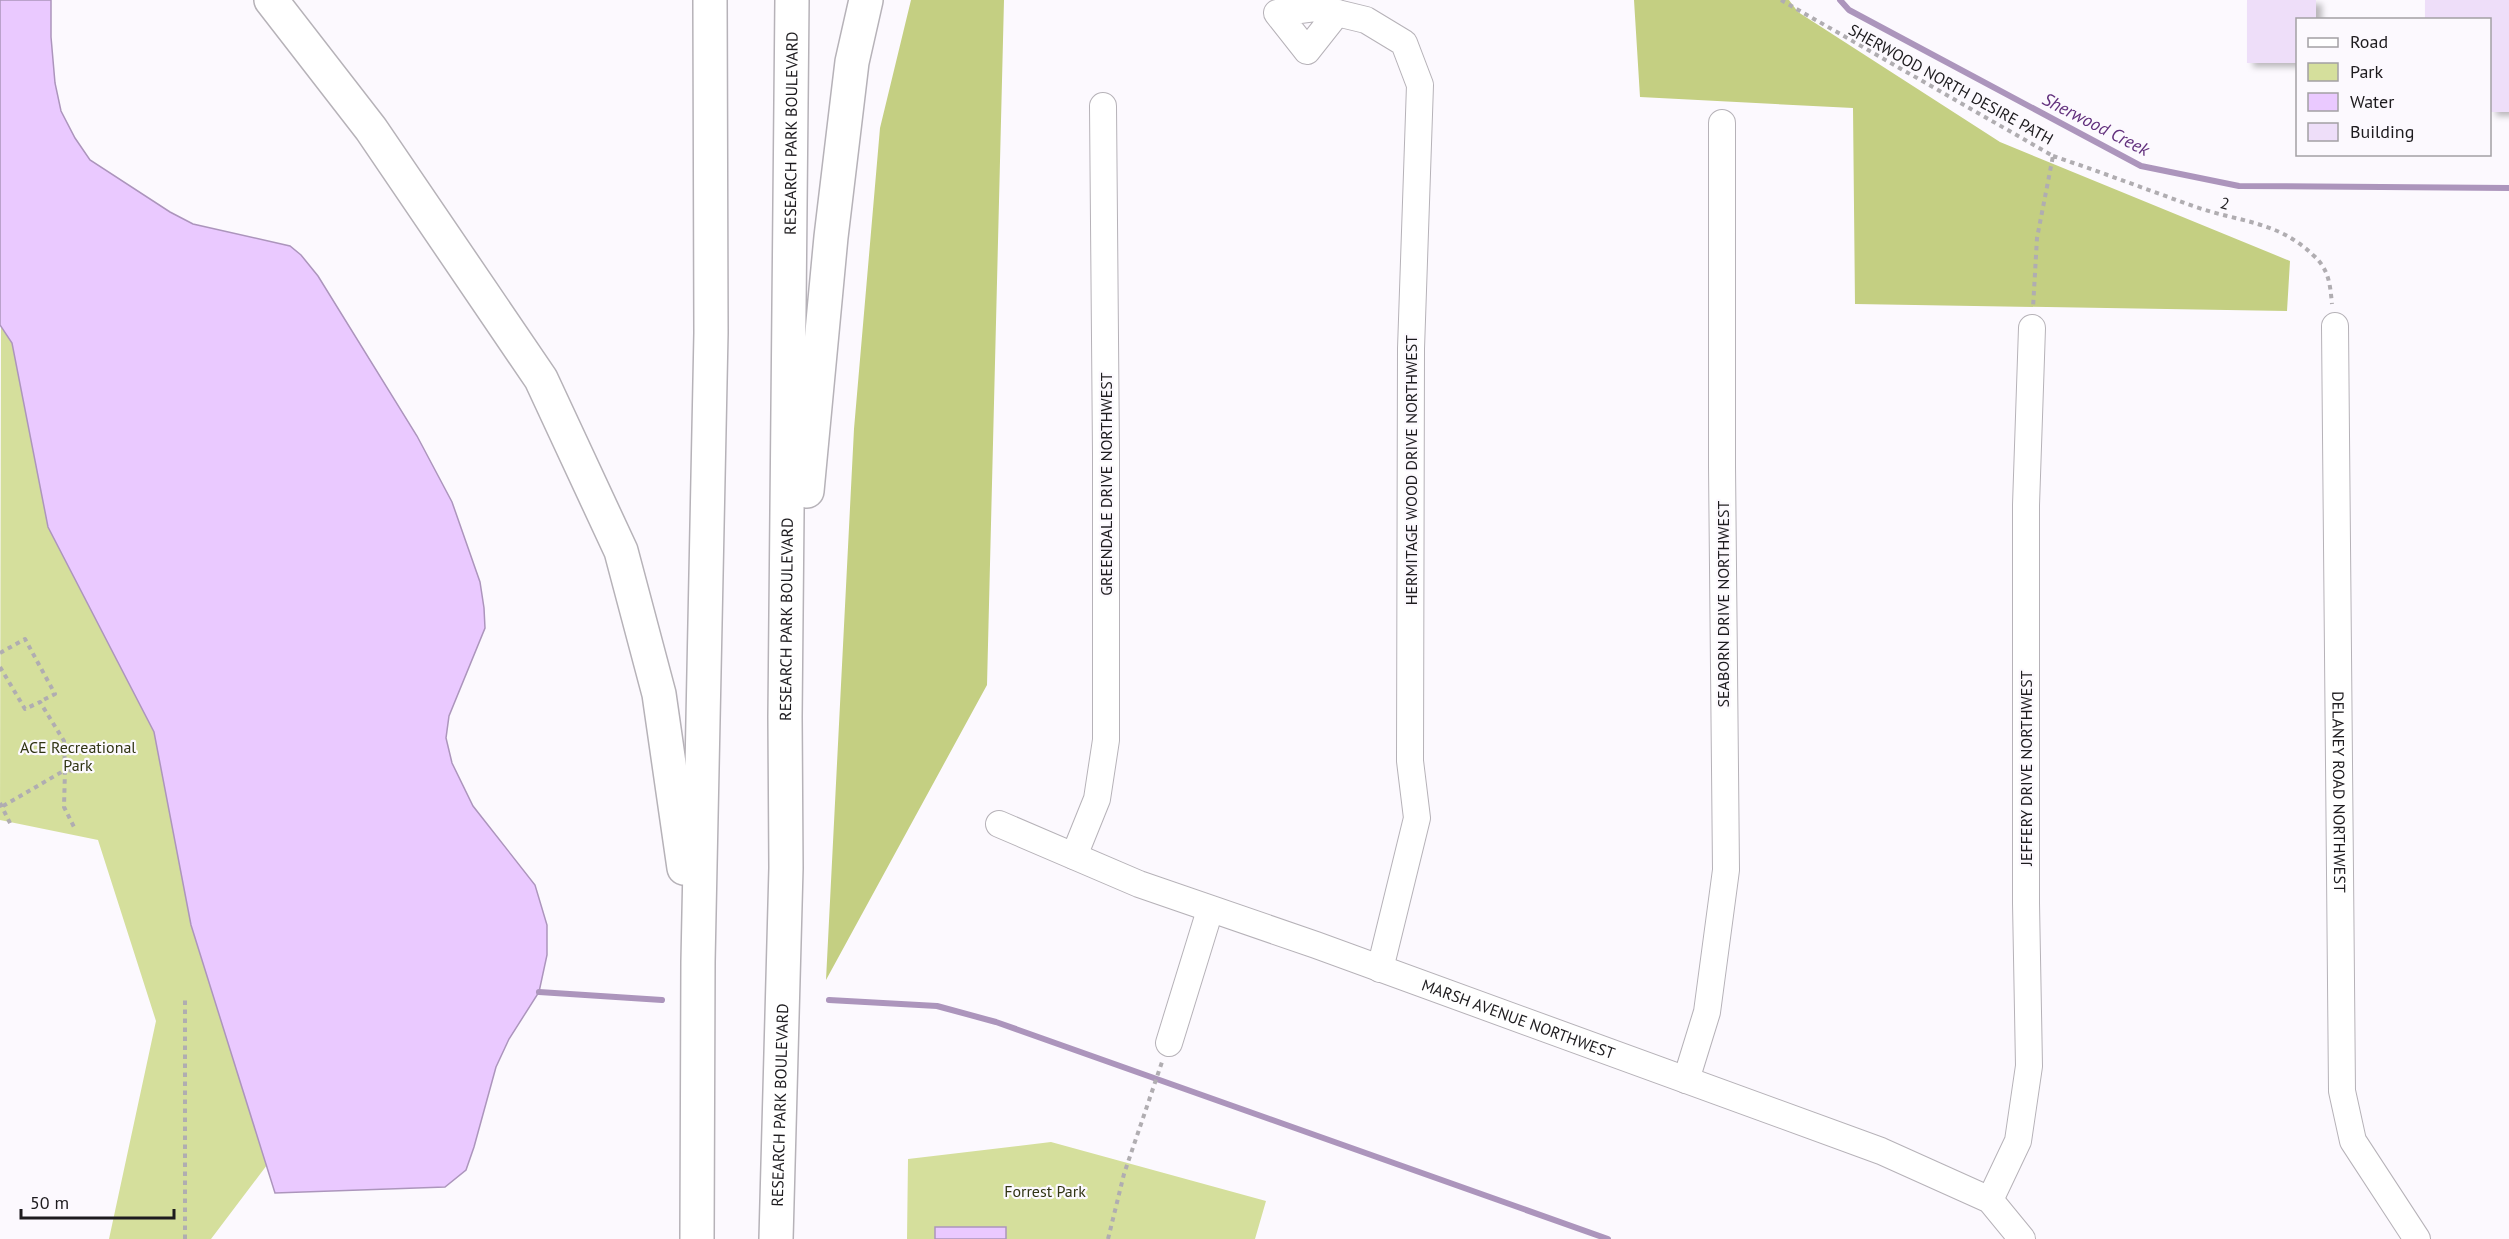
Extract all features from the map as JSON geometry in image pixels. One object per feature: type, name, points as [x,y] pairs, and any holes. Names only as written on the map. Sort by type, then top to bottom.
[{"type":"highway","points":[[271,0],[371,129],[541,380],[621,551],[659,694],[698,962]]},
{"type":"highway","points":[[698,1239],[698,962],[711,333],[710,0]]},
{"type":"highway","name":"RESEARCH PARK BOULEVARD","points":[[776,1239],[786,868],[785,717],[792,0]]},
{"type":"highway","points":[[785,717],[831,237],[852,62],[866,0]]},
{"type":"street","name":"HERMITAGE WOOD DRIVE NORTHWEST","points":[[1337,13],[1366,20],[1404,43],[1420,85],[1412,349],[1410,631],[1410,761],[1417,818],[1401,892],[1380,969]]},
{"type":"street","name":"GREENDALE DRIVE NORTHWEST","points":[[1074,856],[1097,799],[1106,740],[1103,106]]},
{"type":"street","name":"SEABORN DRIVE NORTHWEST","points":[[1686,1080],[1707,1012],[1726,870],[1722,478],[1722,123]]},
{"type":"street","name":"DELANEY ROAD NORTHWEST","points":[[2335,326],[2342,1091],[2353,1141],[2417,1239]]},
{"type":"street","name":"JEFFERY DRIVE NORTHWEST","points":[[1990,1200],[2018,1141],[2029,1066],[2026,903],[2026,505],[2032,328]]},
{"type":"street","name":"MARSH AVENUE NORTHWEST","points":[[999,824],[1139,884],[1881,1151],[1990,1200],[2022,1239]]},
{"type":"street","points":[[1165,1054],[1210,910]]},
{"type":"path","name":"SHERWOOD NORTH DESIRE PATH","points":[[1781,0],[2053,156],[2037,238],[2032,328]]},
{"type":"path","name":"2","points":[[2053,156],[2198,208],[2271,226],[2297,241],[2315,256],[2328,274],[2335,326]]},
{"type":"path","points":[[0,653],[24,639],[55,694],[25,709],[0,667]]},
{"type":"path","points":[[40,702],[64,741],[64,807],[74,827]]},
{"type":"path","points":[[12,827],[2,805],[65,770],[86,771]]},
{"type":"path","points":[[185,997],[185,1239]]},
{"type":"path","points":[[1108,1239],[1124,1174],[1165,1054]]},
{"type":"green space","points":[[911,0],[1004,0],[987,685],[826,980],[854,429],[880,128]]},
{"type":"green space","points":[[1634,0],[1789,0],[1798,12],[2000,142],[2290,261],[2287,311],[1855,304],[1853,108],[1640,97]]},
{"type":"green space","name":"ACE Recreational Park","points":[[1,326],[12,343],[48,527],[154,732],[191,925],[267,1165],[211,1239],[109,1239],[156,1021],[98,840],[0,820]]},
{"type":"green space","name":"Forrest Park","points":[[1051,1142],[1266,1201],[1255,1239],[907,1239],[908,1159]]},
{"type":"water","points":[[0,0],[51,0],[55,83],[61,111],[90,160],[170,212],[193,224],[290,246],[301,255],[318,276],[417,436],[452,502],[480,582],[485,628],[449,716],[446,738],[452,763],[473,806],[535,885],[547,925],[547,955],[539,992],[509,1039],[496,1067],[466,1170],[445,1187],[275,1193],[191,925],[154,732],[48,527],[12,343],[0,325]]},
{"type":"water","points":[[935,1227],[1006,1227],[1006,1239],[935,1239]]},
{"type":"building","points":[[2247,0],[2316,0],[2316,18],[2296,18],[2296,63],[2247,63]]},
{"type":"building","points":[[2425,0],[2509,0],[2509,112],[2491,112],[2491,18],[2425,18]]},
{"type":"waterway","name":"Sherwood Creek","points":[[1840,0],[1849,10],[2141,166],[2239,186],[2509,188]]},
{"type":"waterway","points":[[539,992],[662,1000]]},
{"type":"waterway","points":[[829,1000],[937,1006],[996,1022],[1608,1239]]}]
